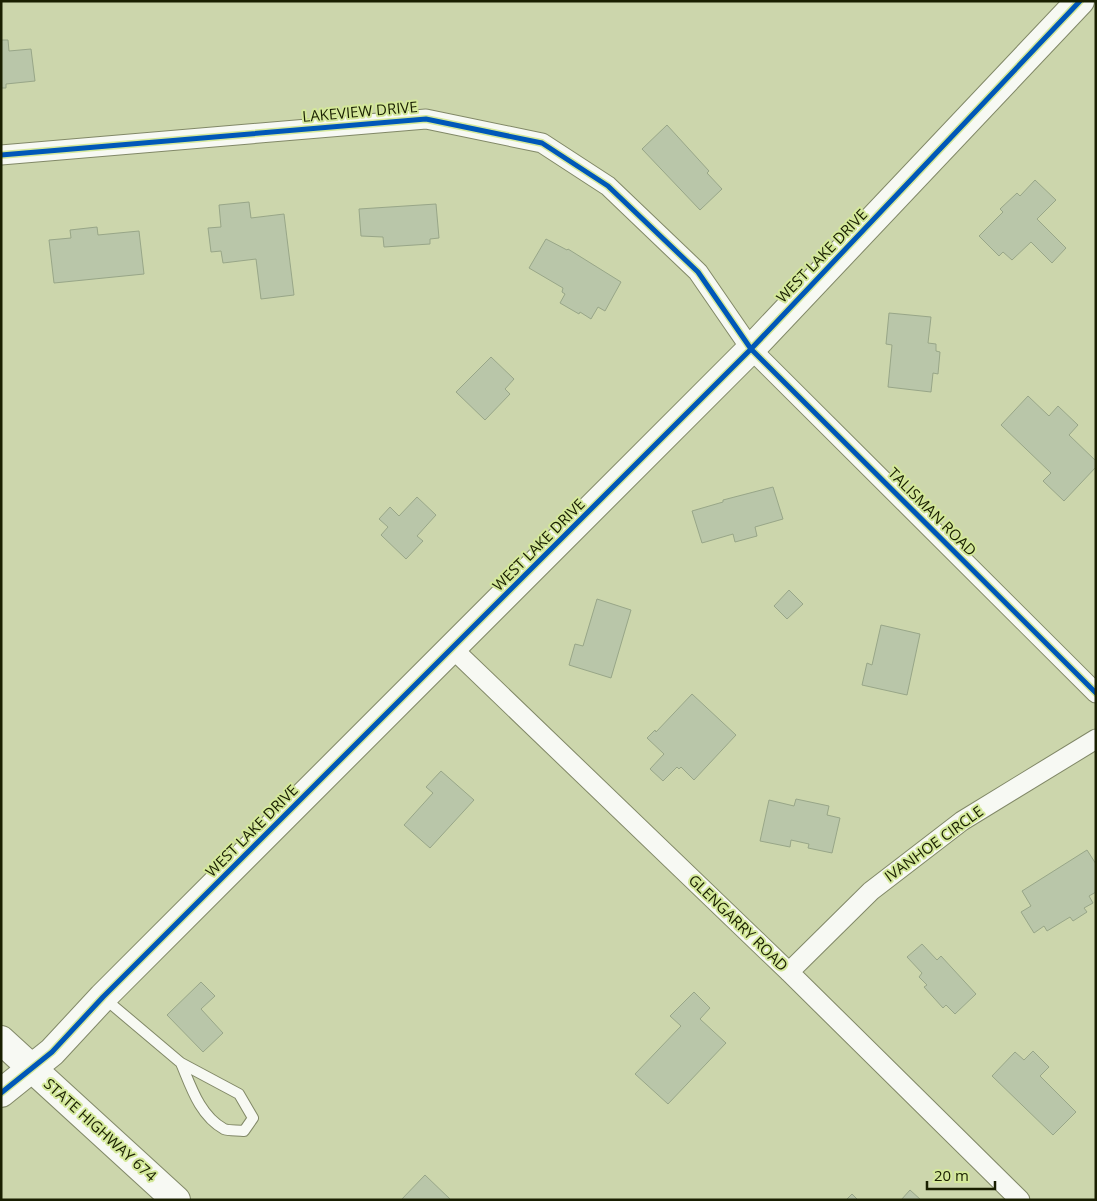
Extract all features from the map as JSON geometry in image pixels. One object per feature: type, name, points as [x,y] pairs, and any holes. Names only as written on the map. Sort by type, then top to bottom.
[{"type":"street","name":"WEST LAKE DRIVE","points":[[1,1092],[52,1052],[103,997],[751,349],[1080,1]]},
{"type":"street","name":"LAKEVIEW DRIVE","points":[[1,155],[426,119],[542,143],[608,186],[698,272],[751,349]]},
{"type":"street","name":"TALISMAN ROAD","points":[[751,349],[1096,693]]},
{"type":"street","name":"GLENGARRY ROAD","points":[[453,649],[789,972],[1020,1200]]},
{"type":"street","name":"IVANHOE CIRCLE","points":[[789,972],[871,891],[962,821],[1096,739]]},
{"type":"street","name":"STATE HIGHWAY 674","points":[[1,1040],[176,1200]]},
{"type":"lane","points":[[103,997],[181,1063],[238,1094],[253,1118],[244,1131],[226,1130],[205,1113],[194,1096],[181,1063]]},
{"type":"building","points":[[1,40],[8,40],[9,51],[31,49],[35,81],[6,84],[6,88],[1,88]]},
{"type":"building","points":[[667,125],[709,171],[707,173],[722,189],[700,210],[642,149]]},
{"type":"building","points":[[1035,180],[1056,200],[1037,219],[1066,248],[1052,263],[1031,242],[1012,260],[1003,252],[999,256],[979,236],[1003,212],[1000,209],[1017,193],[1020,196]]},
{"type":"building","points":[[249,202],[251,218],[284,214],[294,295],[261,299],[256,259],[223,263],[221,251],[211,252],[208,228],[221,227],[219,205]]},
{"type":"building","points":[[436,204],[439,238],[430,239],[430,244],[384,247],[383,237],[361,236],[359,209]]},
{"type":"building","points":[[97,227],[98,235],[139,231],[144,274],[54,283],[49,240],[71,238],[70,230]]},
{"type":"building","points":[[546,239],[568,249],[621,282],[605,311],[598,307],[591,319],[580,312],[579,314],[560,303],[565,294],[562,292],[563,288],[529,268]]},
{"type":"building","points":[[889,313],[931,317],[928,343],[936,344],[936,351],[940,352],[938,374],[933,373],[931,392],[888,387],[892,345],[886,344]]},
{"type":"building","points":[[491,357],[514,379],[505,389],[510,394],[485,420],[456,392]]},
{"type":"building","points":[[1028,396],[1049,416],[1058,406],[1078,425],[1069,435],[1096,461],[1096,467],[1064,501],[1043,481],[1051,473],[1001,425]]},
{"type":"building","points":[[773,487],[783,519],[755,527],[757,536],[735,542],[733,534],[702,543],[692,511],[723,502],[723,500]]},
{"type":"building","points":[[417,497],[436,515],[417,536],[423,541],[406,559],[381,535],[388,527],[379,519],[390,507],[399,516]]},
{"type":"building","points":[[789,590],[803,604],[787,619],[774,606]]},
{"type":"building","points":[[597,599],[631,610],[611,678],[569,665],[575,644],[583,646]]},
{"type":"building","points":[[881,625],[920,634],[907,695],[862,685],[867,663],[872,665]]},
{"type":"building","points":[[692,694],[736,735],[694,780],[681,767],[679,769],[677,767],[663,781],[650,769],[664,754],[647,738],[655,730],[656,732]]},
{"type":"building","points":[[441,771],[474,800],[430,848],[404,825],[433,793],[426,787]]},
{"type":"building","points":[[796,799],[829,806],[827,815],[840,818],[832,853],[808,848],[809,844],[791,840],[790,847],[760,841],[769,800],[794,806]]},
{"type":"building","points":[[1087,850],[1096,864],[1096,892],[1089,896],[1093,903],[1084,908],[1087,912],[1073,921],[1070,917],[1047,931],[1044,926],[1034,933],[1021,912],[1031,906],[1022,891]]},
{"type":"building","points":[[922,944],[937,960],[941,956],[976,994],[955,1014],[946,1005],[943,1008],[924,987],[927,985],[919,977],[922,973],[907,957]]},
{"type":"building","points":[[201,982],[215,996],[201,1009],[223,1033],[203,1052],[167,1015]]},
{"type":"building","points":[[694,992],[710,1008],[700,1019],[726,1043],[668,1104],[635,1074],[681,1026],[670,1016]]},
{"type":"building","points":[[1033,1051],[1049,1067],[1040,1076],[1076,1112],[1053,1135],[992,1076],[1015,1052],[1024,1060]]},
{"type":"building","points":[[425,1175],[451,1200],[401,1200]]},
{"type":"building","points":[[910,1190],[921,1200],[901,1200]]},
{"type":"building","points":[[852,1194],[858,1200],[846,1200]]},
{"type":"cycle path","points":[[1,1093],[52,1052],[103,997],[751,349],[1080,1]]},
{"type":"cycle path","points":[[1,155],[426,119],[542,143],[608,186],[698,272],[751,349],[1096,693]]}]
